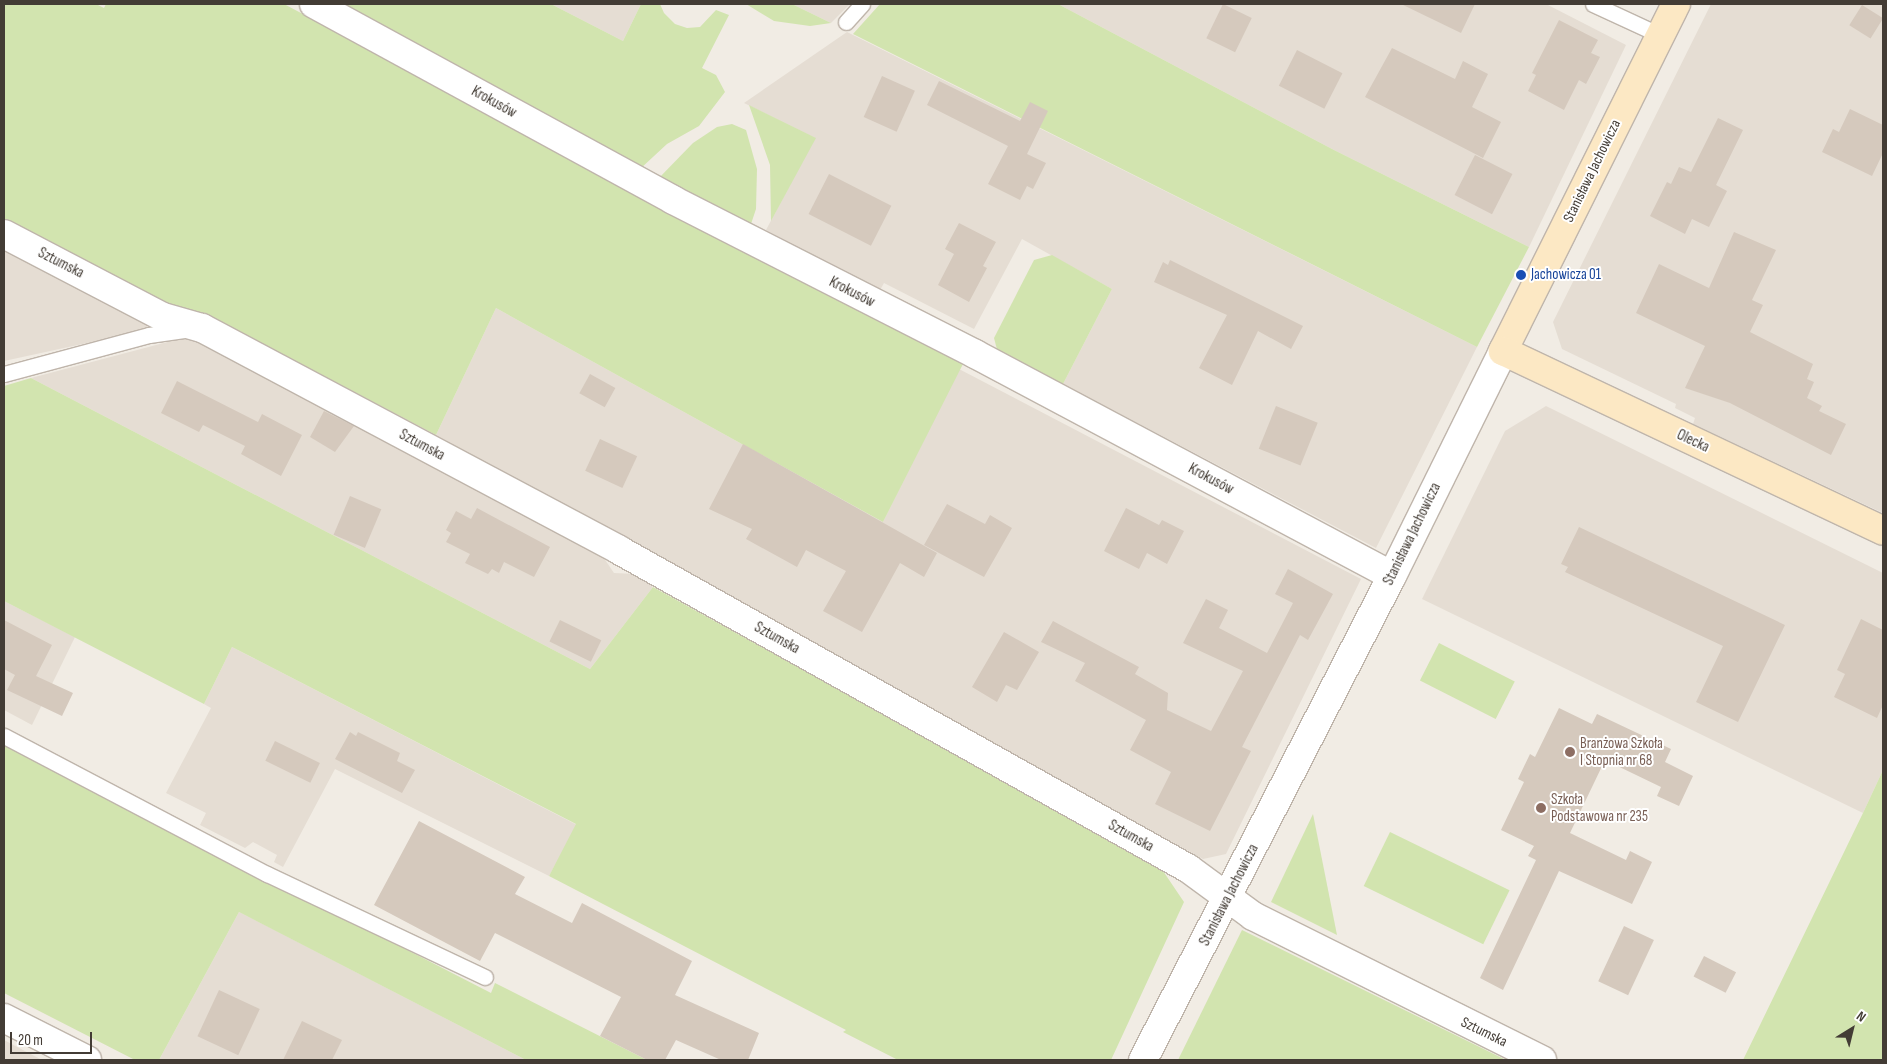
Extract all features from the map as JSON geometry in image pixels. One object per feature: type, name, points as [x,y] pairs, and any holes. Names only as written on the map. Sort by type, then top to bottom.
[{"type":"street","name":"Krokusów","points":[[314,4],[674,200],[975,354],[1392,576]]},
{"type":"street","name":"Stanisława Jachowicza","points":[[1143,1060],[1392,576],[1676,4]]},
{"type":"street","name":"Sztumska","points":[[4,234],[163,316],[202,328],[628,554],[1189,869],[1252,916],[1542,1060]]},
{"type":"street","name":"Olecka","points":[[1503,351],[1883,531]]},
{"type":"street","points":[[4,1018],[87,1060]]},
{"type":"lane","points":[[846,22],[862,4]]},
{"type":"lane","points":[[1593,4],[1660,35]]},
{"type":"lane","points":[[4,374],[149,334],[202,328]]},
{"type":"lane","points":[[4,736],[267,874],[485,978]]},
{"type":"shaded area","points":[[551,4],[641,4],[623,41]]},
{"type":"shaded area","points":[[792,4],[850,4],[831,23]]},
{"type":"shaded area","points":[[1058,4],[1546,4],[1626,45],[1529,247],[1334,150]]},
{"type":"shaded area","points":[[1711,4],[1883,4],[1883,513],[1693,424],[1695,418],[1675,408],[1676,404],[1562,349],[1553,322]]},
{"type":"shaded area","points":[[847,32],[1477,347],[1376,548],[1063,384],[1112,289],[1022,239],[974,329],[884,283],[879,292],[766,230],[815,138],[744,103]]},
{"type":"shaded area","points":[[4,246],[148,320],[147,330],[4,361]]},
{"type":"shaded area","points":[[496,308],[883,522],[959,369],[1361,579],[1226,854],[1203,859],[436,435]]},
{"type":"shaded area","points":[[194,335],[599,551],[614,573],[635,574],[653,587],[590,669],[31,378]]},
{"type":"shaded area","points":[[1546,406],[1883,573],[1883,770],[1863,813],[1422,599],[1505,431]]},
{"type":"shaded area","points":[[4,601],[75,637],[32,725],[4,710]]},
{"type":"shaded area","points":[[232,647],[577,825],[549,876],[335,769],[283,867],[274,862],[277,855],[253,842],[245,848],[200,825],[206,813],[166,793],[211,708],[204,704]]},
{"type":"shaded area","points":[[239,912],[257,921],[526,1060],[159,1060]]},
{"type":"shaded area","points":[[4,1040],[42,1060],[4,1060]]},
{"type":"green space","points":[[4,4],[96,4],[104,8],[106,4],[284,4],[963,364],[883,522],[496,308],[436,435],[208,315],[160,305],[4,222]]},
{"type":"green space","points":[[330,4],[551,4],[623,41],[641,4],[660,4],[664,13],[675,24],[687,28],[700,27],[716,10],[729,15],[702,68],[716,75],[725,92],[699,126],[667,144],[640,169]]},
{"type":"green space","points":[[746,4],[792,4],[831,23],[810,26],[774,21]]},
{"type":"green space","points":[[880,4],[1058,4],[1334,150],[1529,247],[1477,347],[853,34]]},
{"type":"green space","points":[[749,105],[816,138],[771,221],[770,165]]},
{"type":"green space","points":[[732,124],[746,130],[757,169],[756,209],[750,227],[658,179],[693,143],[717,127]]},
{"type":"green space","points":[[1052,255],[1112,289],[1063,384],[999,357],[994,338],[1034,260]]},
{"type":"green space","points":[[31,378],[590,669],[653,587],[1161,868],[1184,902],[1111,1060],[898,1060],[843,1032],[846,1030],[549,876],[576,824],[232,647],[204,704],[4,601],[4,386]]},
{"type":"green space","points":[[1439,643],[1515,682],[1496,719],[1420,680]]},
{"type":"green space","points":[[4,743],[491,993],[495,983],[647,1060],[526,1060],[239,912],[159,1060],[135,1060],[4,993]]},
{"type":"green space","points":[[1883,770],[1883,1060],[1743,1060],[1863,813]]},
{"type":"green space","points":[[1313,814],[1337,935],[1271,902]]},
{"type":"green space","points":[[1390,832],[1510,890],[1483,944],[1364,886]]},
{"type":"green space","points":[[1242,930],[1506,1060],[1178,1060]]},
{"type":"building","points":[[1223,4],[1252,18],[1235,52],[1206,38]]},
{"type":"building","points":[[1401,4],[1475,4],[1461,33]]},
{"type":"building","points":[[1862,5],[1883,18],[1870,39],[1849,25]]},
{"type":"building","points":[[1559,20],[1598,40],[1591,53],[1600,57],[1586,84],[1579,80],[1564,110],[1528,91],[1536,75],[1532,73]]},
{"type":"building","points":[[1392,48],[1455,79],[1463,61],[1488,74],[1472,107],[1501,122],[1483,158],[1365,97]]},
{"type":"building","points":[[1297,50],[1342,73],[1324,109],[1279,86]]},
{"type":"building","points":[[882,76],[915,91],[897,132],[864,117]]},
{"type":"building","points":[[939,81],[1020,121],[1030,102],[1048,111],[1027,154],[1046,163],[1033,189],[1027,186],[1020,200],[988,184],[1008,146],[927,105]]},
{"type":"building","points":[[1850,109],[1883,125],[1883,153],[1872,176],[1822,152],[1833,129],[1839,132]]},
{"type":"building","points":[[1718,118],[1743,130],[1716,185],[1727,191],[1709,227],[1692,219],[1685,234],[1650,216],[1667,182],[1671,184],[1679,167],[1691,172]]},
{"type":"building","points":[[1475,155],[1512,174],[1492,214],[1455,195]]},
{"type":"building","points":[[829,174],[891,206],[871,246],[809,214]]},
{"type":"building","points":[[959,223],[996,242],[983,266],[987,268],[969,302],[938,285],[954,254],[945,249]]},
{"type":"building","points":[[1734,232],[1776,250],[1752,300],[1763,305],[1750,332],[1813,364],[1807,379],[1814,382],[1807,398],[1822,406],[1819,411],[1846,424],[1831,455],[1730,403],[1685,388],[1705,346],[1636,313],[1659,264],[1709,288]]},
{"type":"building","points":[[1170,260],[1303,326],[1291,349],[1258,331],[1232,385],[1199,368],[1227,315],[1154,282],[1163,262],[1168,265]]},
{"type":"building","points":[[590,374],[615,388],[605,407],[579,393]]},
{"type":"building","points":[[177,381],[258,422],[262,414],[302,435],[281,476],[241,454],[245,446],[203,425],[199,432],[161,413]]},
{"type":"building","points":[[1276,406],[1318,423],[1300,466],[1259,449]]},
{"type":"building","points":[[324,411],[354,426],[335,452],[310,437]]},
{"type":"building","points":[[600,439],[637,456],[622,488],[585,471]]},
{"type":"building","points":[[743,444],[937,553],[924,577],[900,563],[862,632],[823,611],[846,571],[806,550],[797,567],[746,539],[752,529],[709,509]]},
{"type":"building","points":[[350,496],[381,509],[365,548],[334,535]]},
{"type":"building","points":[[947,504],[985,524],[990,515],[1012,528],[984,577],[924,545]]},
{"type":"building","points":[[477,508],[550,547],[534,577],[504,562],[499,573],[492,569],[488,574],[465,563],[470,554],[446,542],[451,533],[446,530],[456,511],[471,519]]},
{"type":"building","points":[[1126,508],[1159,525],[1162,520],[1184,531],[1167,564],[1147,553],[1139,569],[1104,551]]},
{"type":"building","points":[[1579,527],[1785,625],[1738,722],[1696,702],[1723,646],[1565,572],[1568,567],[1561,564]]},
{"type":"building","points":[[1288,569],[1333,594],[1308,640],[1300,635],[1242,747],[1251,751],[1210,831],[1155,804],[1171,772],[1130,750],[1146,720],[1075,681],[1085,663],[1041,642],[1053,621],[1139,667],[1135,674],[1168,693],[1167,710],[1211,731],[1243,671],[1183,643],[1206,599],[1228,610],[1219,628],[1267,653],[1293,603],[1275,594]]},
{"type":"building","points":[[1861,619],[1883,630],[1883,705],[1877,718],[1834,697],[1845,674],[1837,670]]},
{"type":"building","points":[[4,620],[52,645],[36,676],[73,693],[62,716],[7,690],[15,675],[4,669]]},
{"type":"building","points":[[560,620],[601,640],[591,662],[549,642]]},
{"type":"building","points":[[1004,632],[1039,652],[1017,690],[1006,685],[997,702],[972,687]]},
{"type":"building","points":[[1559,708],[1592,724],[1597,714],[1671,749],[1665,762],[1693,776],[1679,806],[1657,796],[1661,787],[1605,760],[1570,833],[1626,860],[1630,851],[1652,862],[1632,904],[1559,871],[1503,990],[1480,978],[1536,860],[1528,856],[1534,846],[1501,830],[1524,782],[1518,779],[1530,754],[1535,757]]},
{"type":"building","points":[[350,732],[356,736],[358,732],[400,753],[397,761],[415,770],[402,793],[335,759]]},
{"type":"building","points":[[275,741],[320,763],[310,783],[265,761]]},
{"type":"building","points":[[419,821],[525,877],[515,894],[572,923],[582,903],[692,961],[675,995],[759,1033],[748,1060],[721,1060],[676,1040],[665,1060],[647,1060],[600,1036],[621,997],[495,933],[480,961],[374,905]]},
{"type":"building","points":[[1624,926],[1654,940],[1628,995],[1598,981]]},
{"type":"building","points":[[1704,956],[1736,972],[1726,993],[1694,976]]},
{"type":"building","points":[[219,990],[260,1009],[238,1055],[197,1036]]},
{"type":"building","points":[[302,1021],[342,1040],[332,1060],[283,1060]]},
{"type":"place","name":"Jachowicza 01","points":[[1521,275]]},
{"type":"place","name":"Branżowa Szkoła I Stopnia nr 68","points":[[1570,752]]},
{"type":"place","name":"Szkoła Podstawowa nr 235","points":[[1541,808]]}]
